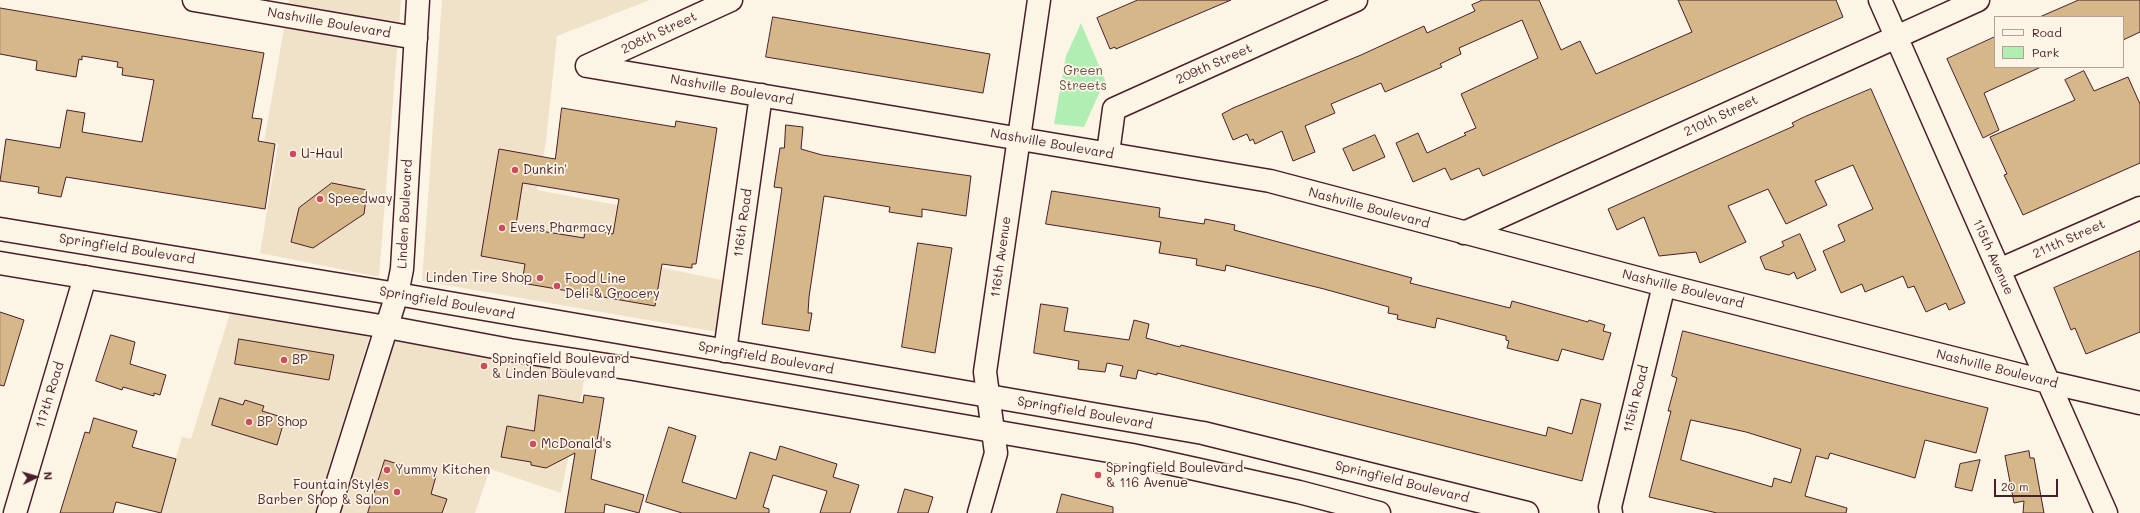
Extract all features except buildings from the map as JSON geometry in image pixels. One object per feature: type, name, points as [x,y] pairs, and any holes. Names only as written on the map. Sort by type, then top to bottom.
[{"type":"street","name":"Nashville Boulevard","points":[[194,0],[416,38]]},
{"type":"street","name":"Linden Boulevard","points":[[328,513],[397,294],[402,269],[418,0]]},
{"type":"street","name":"208th Street","points":[[587,66],[730,0]]},
{"type":"street","name":"116th Avenue","points":[[979,513],[996,453],[985,372],[1039,0]]},
{"type":"street","name":"209th Street","points":[[1108,153],[1114,109],[1356,0]]},
{"type":"street","name":"115th Avenue","points":[[1880,0],[2106,513]]},
{"type":"street","name":"210th Street","points":[[1464,233],[1978,0]]},
{"type":"street","name":"Nashville Boulevard","points":[[587,66],[1270,181],[1664,285],[2048,382],[2140,403]]},
{"type":"street","name":"116th Road","points":[[725,351],[761,95]]},
{"type":"street","name":"211th Street","points":[[1999,270],[2140,208]]},
{"type":"street","name":"Springfield Boulevard","points":[[0,229],[397,294],[1203,433],[1527,513]]},
{"type":"street","points":[[0,263],[387,326],[510,350],[641,370],[1132,455],[1299,492],[1379,513]]},
{"type":"street","name":"117th Road","points":[[15,513],[85,277]]},
{"type":"street","name":"115th Road","points":[[1610,513],[1610,507],[1664,285]]},
{"type":"shaded area","points":[[289,0],[401,0],[379,277],[260,253],[278,144],[264,142]]},
{"type":"shaded area","points":[[442,0],[650,0],[557,36],[546,141],[537,190],[650,211],[649,265],[731,282],[723,333],[422,281]]},
{"type":"shaded area","points":[[231,310],[370,335],[315,513],[160,513],[182,437],[191,439]]},
{"type":"shaded area","points":[[393,337],[587,367],[561,493],[490,469],[475,513],[335,513]]},
{"type":"green space","name":"Green Streets","points":[[1081,23],[1105,80],[1084,127],[1054,124],[1066,56]]},
{"type":"place","name":"U-Haul","points":[[293,154]]},
{"type":"place","name":"Dunkin'","points":[[515,170]]},
{"type":"place","name":"Speedway","points":[[320,199]]},
{"type":"place","name":"Evers Pharmacy","points":[[502,228]]},
{"type":"place","name":"Linden Tire Shop","points":[[540,278]]},
{"type":"place","name":"Food Line Deli & Grocery","points":[[557,286]]},
{"type":"place","name":"BP","points":[[284,360]]},
{"type":"place","name":"Springfield Boulevard & Linden Boulevard","points":[[484,366]]},
{"type":"place","name":"BP Shop","points":[[249,422]]},
{"type":"place","name":"McDonald's","points":[[533,444]]},
{"type":"place","name":"Yummy Kitchen","points":[[387,470]]},
{"type":"place","name":"Springfield Boulevard & 116 Avenue","points":[[1098,475]]},
{"type":"place","name":"Fountain Styles Barber Shop & Salon","points":[[397,492]]}]
